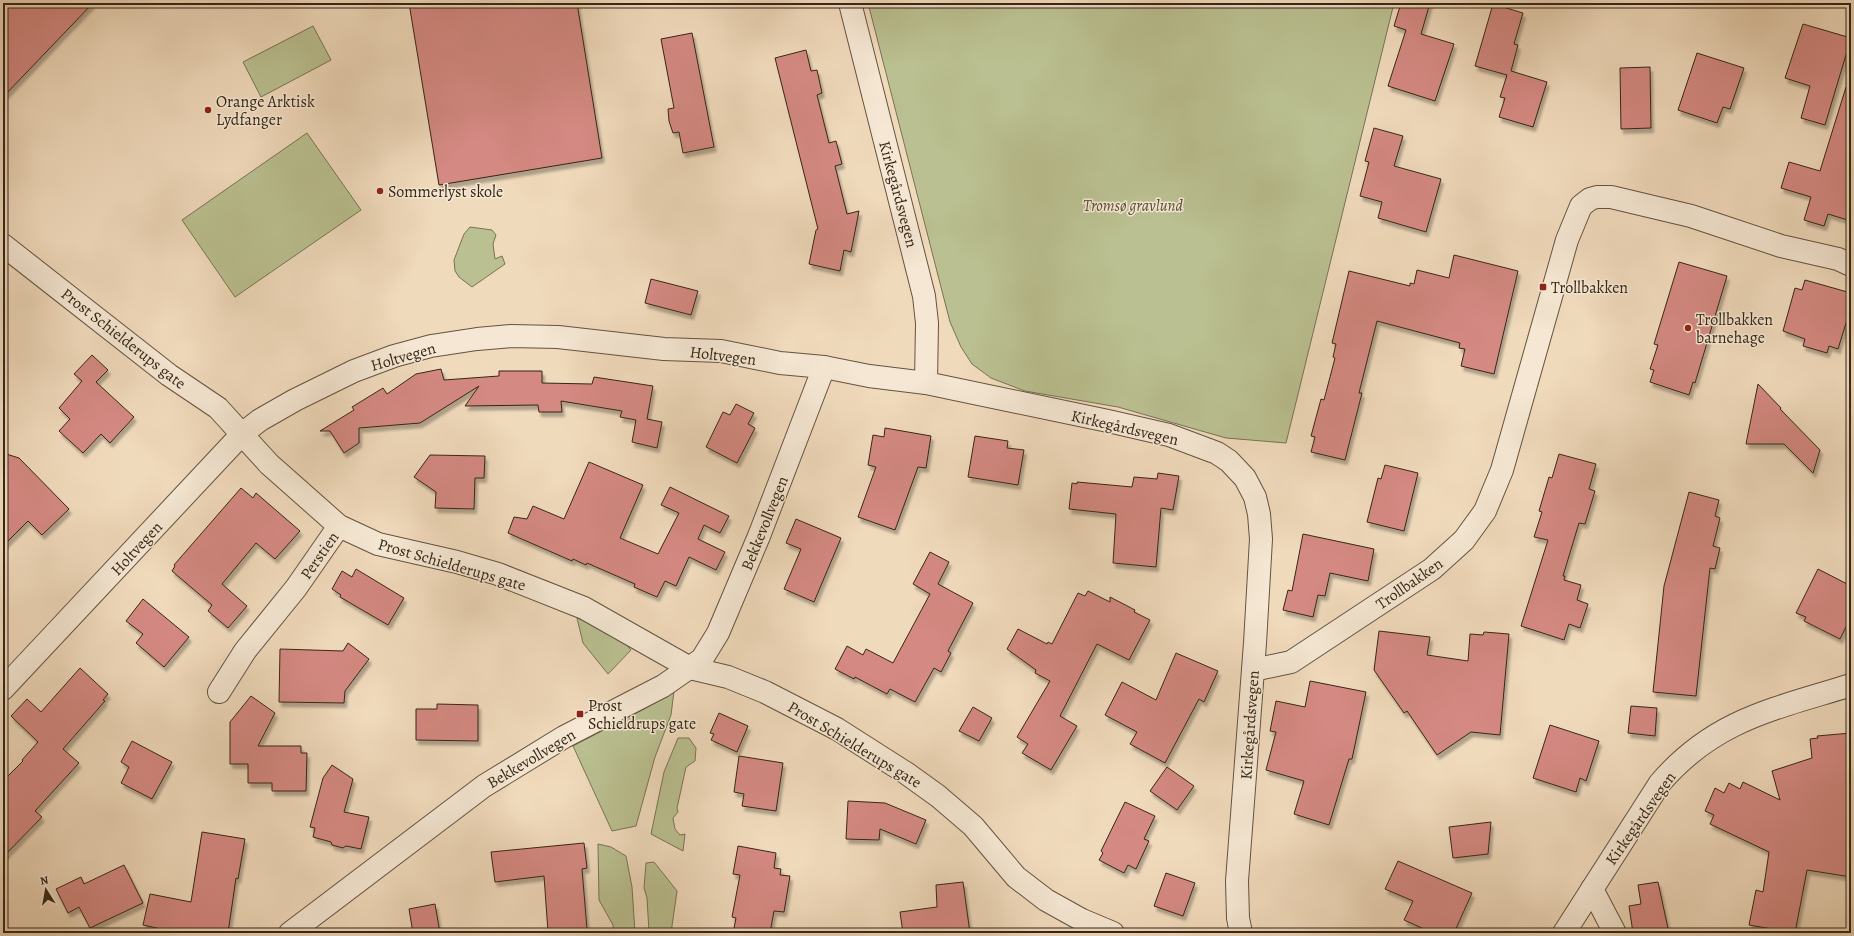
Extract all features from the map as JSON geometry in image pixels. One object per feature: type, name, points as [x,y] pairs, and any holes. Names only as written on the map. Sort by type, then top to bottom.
[{"type":"street","name":"Kirkegårdsvegen","points":[[850,3],[924,296],[927,323],[926,383],[1169,435],[1197,445],[1229,461],[1245,478],[1255,497],[1260,514],[1261,540],[1237,881],[1238,918],[1241,933]]},
{"type":"street","name":"Trollbakken","points":[[1253,670],[1291,662],[1432,569],[1464,540],[1485,511],[1502,470],[1567,240],[1581,206],[1590,199],[1597,197],[1611,197],[1691,216],[1781,246],[1838,260],[1851,265]]},
{"type":"street","name":"Prost Schielderups gate","points":[[3,244],[169,375],[218,408],[242,434]]},
{"type":"street","name":"Holtvegen","points":[[3,689],[242,434],[260,420],[295,400],[354,371],[394,356],[431,346],[477,339],[511,336],[558,338],[664,350],[720,351],[780,363],[824,367],[869,376],[926,383]]},
{"type":"street","name":"Bekkevollvegen","points":[[290,933],[484,786],[564,737],[663,686],[702,659],[718,633],[759,536],[824,367]]},
{"type":"street","name":"Perstien","points":[[219,692],[245,651],[296,588],[340,526],[269,464],[242,434]]},
{"type":"street","name":"Prost Schielderups gate","points":[[340,526],[378,544],[457,562],[498,574],[566,600],[584,608],[690,668],[728,677],[765,692],[837,729],[906,773],[938,796],[973,826],[1007,867],[1029,888],[1046,900],[1082,920],[1113,933]]},
{"type":"street","name":"Kirkegårdsvegen","points":[[1564,933],[1660,783],[1680,762],[1704,742],[1750,717],[1851,685]]},
{"type":"street","points":[[1592,889],[1615,933]]},
{"type":"green space","name":"Tromsø gravlund","points":[[868,3],[1394,3],[1286,443],[1226,438],[1118,407],[1025,391],[991,378],[972,364],[961,347],[950,322]]},
{"type":"green space","points":[[313,26],[331,60],[261,97],[243,62]]},
{"type":"green space","points":[[307,133],[361,210],[235,297],[182,220]]},
{"type":"green space","points":[[470,227],[492,230],[496,235],[493,244],[495,259],[502,256],[505,264],[472,287],[459,277],[455,271],[454,260],[464,234]]},
{"type":"green space","points":[[577,618],[615,632],[631,650],[608,674],[583,643]]},
{"type":"green space","points":[[674,691],[671,715],[655,757],[636,826],[612,831],[573,746],[646,708]]},
{"type":"green space","points":[[678,738],[689,738],[696,748],[695,761],[686,767],[677,808],[678,812],[673,818],[675,829],[680,835],[685,834],[683,851],[651,834],[664,772]]},
{"type":"green space","points":[[598,844],[611,847],[626,856],[632,887],[635,933],[613,933],[613,925],[599,900]]},
{"type":"green space","points":[[654,862],[677,891],[671,933],[649,932],[647,898],[644,888],[646,863]]},
{"type":"building","points":[[12,3],[93,3],[3,97],[3,6]]},
{"type":"building","points":[[409,3],[577,3],[602,158],[439,185]]},
{"type":"building","points":[[1401,3],[1430,3],[1421,34],[1454,44],[1435,101],[1388,86],[1406,30],[1394,26]]},
{"type":"building","points":[[1493,4],[1523,13],[1514,44],[1518,45],[1511,71],[1547,82],[1533,127],[1499,117],[1505,98],[1500,97],[1507,75],[1475,66]]},
{"type":"building","points":[[1803,24],[1851,38],[1825,125],[1801,118],[1810,86],[1785,78]]},
{"type":"building","points":[[692,33],[714,147],[683,153],[679,132],[673,133],[669,121],[668,109],[674,108],[661,39]]},
{"type":"building","points":[[806,50],[811,71],[817,70],[822,93],[817,95],[829,143],[836,141],[842,164],[835,166],[847,214],[859,211],[851,252],[844,250],[840,271],[809,264],[816,230],[818,229],[775,58]]},
{"type":"building","points":[[1697,53],[1744,68],[1730,109],[1723,107],[1717,123],[1678,110]]},
{"type":"building","points":[[1650,67],[1651,128],[1621,129],[1620,68]]},
{"type":"building","points":[[1846,87],[1851,88],[1851,221],[1828,214],[1824,226],[1804,220],[1811,197],[1781,188],[1789,162],[1820,171]]},
{"type":"building","points":[[1374,128],[1403,136],[1394,166],[1441,179],[1426,232],[1378,218],[1382,202],[1360,196],[1369,162],[1365,161]]},
{"type":"building","points":[[1454,255],[1518,271],[1494,374],[1461,366],[1465,349],[1459,348],[1460,343],[1377,321],[1359,393],[1362,393],[1345,460],[1311,452],[1315,437],[1311,436],[1321,399],[1324,400],[1335,358],[1333,357],[1336,344],[1332,343],[1349,271],[1410,286],[1410,283],[1414,284],[1417,270],[1449,278]]},
{"type":"building","points":[[1679,262],[1727,276],[1695,383],[1693,382],[1689,395],[1650,382],[1654,370],[1650,369],[1658,345],[1654,344]]},
{"type":"building","points":[[651,279],[698,291],[691,315],[645,303]]},
{"type":"building","points":[[1805,280],[1851,293],[1851,321],[1846,323],[1838,349],[1829,346],[1827,353],[1803,346],[1805,339],[1783,331],[1795,288],[1802,290]]},
{"type":"building","points":[[92,355],[108,370],[96,382],[134,417],[110,443],[101,434],[83,453],[59,431],[70,419],[59,408],[82,381],[74,374]]},
{"type":"building","points":[[441,369],[444,380],[499,376],[499,371],[542,371],[542,383],[592,384],[594,377],[653,386],[647,419],[662,422],[657,448],[632,442],[636,420],[620,417],[622,411],[561,401],[562,412],[539,412],[538,405],[465,406],[479,386],[420,423],[359,428],[359,443],[344,453],[330,431],[320,431],[354,410],[352,407],[383,388],[387,394],[416,374]]},
{"type":"building","points":[[1758,384],[1820,450],[1813,473],[1784,444],[1746,444]]},
{"type":"building","points":[[736,404],[754,413],[748,424],[755,428],[737,463],[706,447],[723,412],[730,415]]},
{"type":"building","points":[[885,428],[931,436],[926,468],[918,467],[895,530],[858,517],[876,467],[868,465],[873,435],[884,437]]},
{"type":"building","points":[[975,436],[1008,441],[1007,448],[1024,450],[1018,485],[968,477]]},
{"type":"building","points":[[3,453],[19,458],[69,509],[42,535],[28,521],[3,546]]},
{"type":"building","points":[[1559,454],[1596,464],[1589,489],[1595,491],[1585,524],[1579,523],[1563,576],[1565,576],[1564,580],[1581,585],[1577,600],[1588,604],[1580,628],[1569,624],[1564,640],[1521,626],[1548,540],[1534,537],[1542,512],[1539,511],[1549,477],[1552,478]]},
{"type":"building","points":[[430,455],[485,456],[484,478],[475,478],[474,509],[435,508],[436,492],[414,477]]},
{"type":"building","points":[[589,462],[643,485],[620,538],[658,554],[679,513],[661,505],[670,487],[729,516],[720,533],[704,525],[698,539],[725,552],[716,570],[689,557],[676,586],[665,581],[657,597],[634,587],[635,584],[587,563],[586,565],[573,559],[572,561],[508,533],[514,517],[527,519],[533,506],[564,519]]},
{"type":"building","points":[[1385,465],[1418,473],[1404,531],[1367,522],[1378,478],[1381,479]]},
{"type":"building","points":[[1158,473],[1179,476],[1173,510],[1161,508],[1156,567],[1113,563],[1116,514],[1069,509],[1072,483],[1077,484],[1077,482],[1132,487],[1134,477],[1157,479]]},
{"type":"building","points":[[241,488],[253,498],[256,493],[300,531],[275,559],[256,543],[222,584],[247,606],[228,628],[208,611],[212,605],[172,571],[175,566],[174,565]]},
{"type":"building","points":[[1689,492],[1719,500],[1715,516],[1720,518],[1713,546],[1720,548],[1715,569],[1710,568],[1696,696],[1653,692],[1664,586]]},
{"type":"building","points":[[796,519],[841,538],[814,602],[784,589],[801,549],[786,543]]},
{"type":"building","points":[[1303,534],[1374,549],[1368,581],[1330,573],[1325,596],[1318,595],[1313,617],[1283,610],[1288,590],[1292,591]]},
{"type":"building","points":[[930,552],[949,562],[938,584],[973,603],[948,651],[951,653],[941,672],[934,668],[915,702],[890,689],[887,694],[855,677],[854,679],[835,669],[847,646],[863,655],[866,649],[893,663],[930,594],[913,584]]},
{"type":"building","points":[[356,569],[404,598],[388,625],[340,597],[341,595],[332,589],[342,571],[352,577]]},
{"type":"building","points":[[1818,569],[1851,586],[1851,617],[1840,639],[1804,621],[1806,617],[1796,613]]},
{"type":"building","points":[[1088,591],[1110,602],[1110,597],[1150,620],[1129,660],[1097,644],[1060,716],[1077,726],[1051,770],[1022,753],[1028,744],[1017,737],[1050,681],[1035,673],[1036,670],[1007,649],[1018,629],[1047,644],[1048,642],[1052,644],[1078,593],[1085,596]]},
{"type":"building","points":[[143,599],[189,637],[164,667],[136,643],[143,634],[126,621]]},
{"type":"building","points":[[1379,631],[1430,637],[1427,655],[1468,661],[1470,634],[1483,635],[1484,632],[1509,634],[1500,735],[1471,732],[1437,755],[1407,711],[1404,713],[1374,670]]},
{"type":"building","points":[[348,643],[369,659],[345,691],[344,703],[279,702],[280,649],[343,651]]},
{"type":"building","points":[[1176,653],[1218,671],[1204,702],[1199,699],[1165,763],[1130,744],[1137,732],[1105,715],[1122,682],[1156,700]]},
{"type":"building","points":[[80,668],[108,694],[103,700],[105,701],[63,749],[79,763],[35,811],[42,817],[3,857],[3,781],[23,761],[22,760],[38,742],[11,716],[27,699],[41,712]]},
{"type":"building","points":[[1310,681],[1366,692],[1352,759],[1349,759],[1329,825],[1294,814],[1304,781],[1266,770],[1276,732],[1270,731],[1276,701],[1305,707]]},
{"type":"building","points":[[251,696],[275,713],[258,746],[301,746],[301,753],[307,753],[306,791],[272,791],[272,783],[248,783],[248,764],[230,764],[230,722]]},
{"type":"building","points":[[437,704],[478,705],[478,741],[416,740],[416,709],[437,709]]},
{"type":"building","points":[[1631,706],[1657,708],[1655,736],[1628,733]]},
{"type":"building","points":[[973,707],[992,718],[979,741],[959,731]]},
{"type":"building","points":[[719,713],[748,726],[737,752],[711,740],[714,734],[710,733]]},
{"type":"building","points":[[1550,725],[1599,741],[1586,781],[1580,778],[1576,792],[1533,778]]},
{"type":"building","points":[[1851,733],[1851,877],[1807,870],[1795,933],[1749,925],[1756,890],[1763,892],[1769,852],[1710,824],[1714,815],[1705,811],[1715,788],[1724,793],[1729,783],[1740,789],[1743,782],[1780,800],[1772,771],[1812,758],[1810,739],[1818,738],[1817,736]]},
{"type":"building","points":[[132,741],[172,762],[152,799],[121,783],[129,767],[121,762]]},
{"type":"building","points":[[739,756],[783,763],[776,811],[742,806],[744,794],[734,792]]},
{"type":"building","points":[[332,765],[353,779],[344,812],[369,817],[361,849],[346,846],[343,848],[332,845],[331,842],[313,837],[315,828],[310,827],[323,778]]},
{"type":"building","points":[[1167,767],[1194,786],[1177,810],[1150,791]]},
{"type":"building","points":[[848,801],[885,803],[926,820],[916,844],[880,829],[879,840],[846,839]]},
{"type":"building","points":[[1125,802],[1155,816],[1144,839],[1149,841],[1136,869],[1128,865],[1124,873],[1099,860],[1103,853],[1101,851]]},
{"type":"building","points":[[1491,822],[1488,854],[1453,858],[1449,827]]},
{"type":"building","points":[[202,832],[245,839],[238,879],[236,878],[228,933],[161,933],[161,929],[143,925],[150,894],[191,902]]},
{"type":"building","points":[[584,843],[587,868],[582,869],[587,929],[548,932],[544,876],[495,882],[491,852]]},
{"type":"building","points":[[738,846],[776,853],[774,868],[781,869],[780,875],[790,876],[784,912],[774,911],[770,933],[733,933],[736,918],[732,917],[740,875],[733,874]]},
{"type":"building","points":[[1398,861],[1472,893],[1454,933],[1433,933],[1404,920],[1413,901],[1385,889]]},
{"type":"building","points":[[124,865],[143,903],[90,928],[79,907],[68,913],[56,889],[81,877],[84,884]]},
{"type":"building","points":[[1166,873],[1195,883],[1183,916],[1154,906]]},
{"type":"building","points":[[963,882],[970,933],[903,933],[900,912],[937,907],[936,885]]},
{"type":"building","points":[[1658,882],[1669,933],[1633,933],[1629,906],[1641,904],[1638,885]]},
{"type":"building","points":[[435,904],[440,933],[413,933],[409,909]]},
{"type":"place","name":"Orange Arktisk Lydfanger","points":[[208,110]]},
{"type":"place","name":"Sommerlyst skole","points":[[380,191]]},
{"type":"place","name":"Trollbakken","points":[[1543,287]]},
{"type":"place","name":"Trollbakken barnehage","points":[[1688,328]]},
{"type":"place","name":"Prost Schieldrups gate","points":[[580,714]]}]
